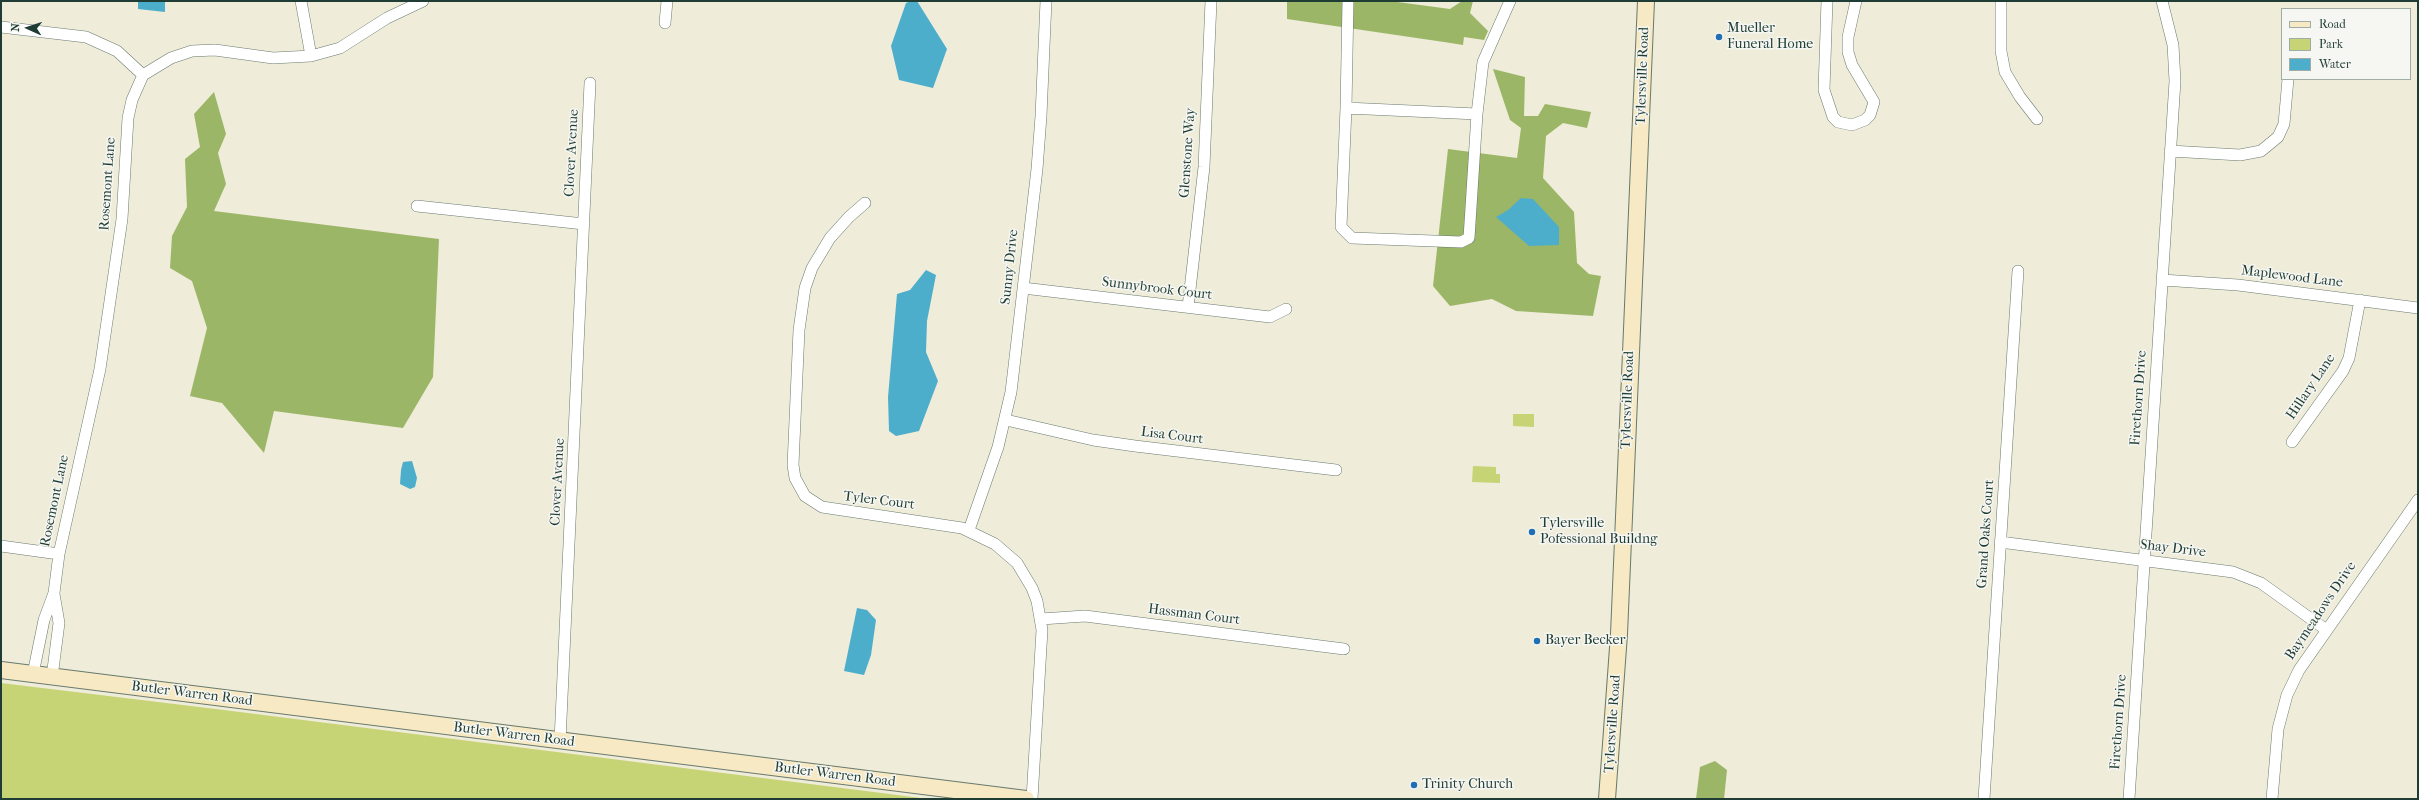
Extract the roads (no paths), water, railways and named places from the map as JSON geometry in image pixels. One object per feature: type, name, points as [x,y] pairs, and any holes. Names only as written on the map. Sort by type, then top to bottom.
[{"type":"main road","name":"Tylersville Road","points":[[1607,799],[1619,634],[1646,1]]},
{"type":"main road","name":"Butler Warren Road","points":[[1,670],[1026,799]]},
{"type":"street","points":[[301,1],[311,56]]},
{"type":"street","points":[[1,27],[86,37],[117,51],[142,75],[171,58],[192,51],[215,50],[273,58],[311,56],[340,48],[386,18],[423,1]]},
{"type":"street","points":[[665,23],[667,1]]},
{"type":"street","name":"Sunny Drive","points":[[969,530],[1006,420],[1023,288],[1041,116],[1046,1]]},
{"type":"street","name":"Glenstone Way","points":[[1188,307],[1204,167],[1211,1]]},
{"type":"street","points":[[1348,1],[1346,108],[1341,227],[1352,238],[1461,242],[1469,238],[1477,114],[1483,62],[1510,1]]},
{"type":"street","points":[[1827,1],[1824,90],[1833,117],[1845,125],[1852,125],[1865,120],[1870,115],[1874,102],[1852,65],[1848,52],[1848,37],[1856,1]]},
{"type":"street","points":[[2001,1],[2001,51],[2005,72],[2020,97],[2037,119]]},
{"type":"street","name":"Firethorn Drive","points":[[2129,799],[2175,66],[2172,38],[2162,1]]},
{"type":"street","name":"Rosemont Lane","points":[[34,674],[44,620],[54,593],[59,554],[100,369],[122,219],[128,118],[132,100],[142,75]]},
{"type":"street","points":[[2170,151],[2240,155],[2261,151],[2278,137],[2284,124],[2288,80]]},
{"type":"street","name":"Clover Avenue","points":[[560,741],[590,83]]},
{"type":"street","points":[[1346,108],[1477,114]]},
{"type":"street","name":"Tyler Court","points":[[865,203],[849,217],[830,238],[812,268],[805,288],[799,330],[793,465],[795,478],[805,496],[822,507],[941,524],[969,530],[995,544],[1017,563],[1032,588],[1041,619],[1040,688],[1032,799]]},
{"type":"street","points":[[417,206],[584,224]]},
{"type":"street","name":"Grand Oaks Court","points":[[1984,799],[2018,270]]},
{"type":"street","name":"Maplewood Lane","points":[[2162,280],[2233,284],[2418,308]]},
{"type":"street","name":"Sunnybrook Court","points":[[1023,288],[1270,316],[1286,309]]},
{"type":"street","name":"Hillary Lane","points":[[2292,442],[2343,371],[2350,358],[2360,300]]},
{"type":"street","name":"Lisa Court","points":[[1006,420],[1092,440],[1336,470]]},
{"type":"street","name":"Baymeadows Drive","points":[[2272,799],[2276,743],[2281,716],[2299,670],[2325,629],[2416,507]]},
{"type":"street","name":"Shay Drive","points":[[2000,542],[2221,570],[2247,576],[2273,591],[2325,629]]},
{"type":"street","points":[[1,546],[59,554]]},
{"type":"street","name":"Rosemont Lane","points":[[52,677],[59,623],[54,593]]},
{"type":"street","name":"Hassman Court","points":[[1041,619],[1085,616],[1344,649]]},
{"type":"water","points":[[138,1],[165,1],[165,12],[138,9]]},
{"type":"water","points":[[917,1],[947,49],[933,88],[899,80],[891,46],[906,3]]},
{"type":"water","points":[[1521,198],[1533,199],[1559,227],[1559,245],[1529,246],[1496,217],[1508,210]]},
{"type":"water","points":[[926,270],[936,275],[927,321],[926,352],[938,381],[919,431],[896,436],[889,431],[888,397],[897,294],[910,290]]},
{"type":"water","points":[[412,461],[417,478],[415,487],[410,489],[400,484],[401,470],[403,462]]},
{"type":"water","points":[[857,608],[867,610],[876,620],[871,655],[864,675],[844,671]]},
{"type":"place","name":"Mueller Funeral Home","points":[[1719,37]]},
{"type":"place","name":"Tylersville Pofessional Buildng","points":[[1532,532]]},
{"type":"place","name":"Bayer Becker","points":[[1537,641]]},
{"type":"place","name":"Trinity Church","points":[[1414,785]]}]
